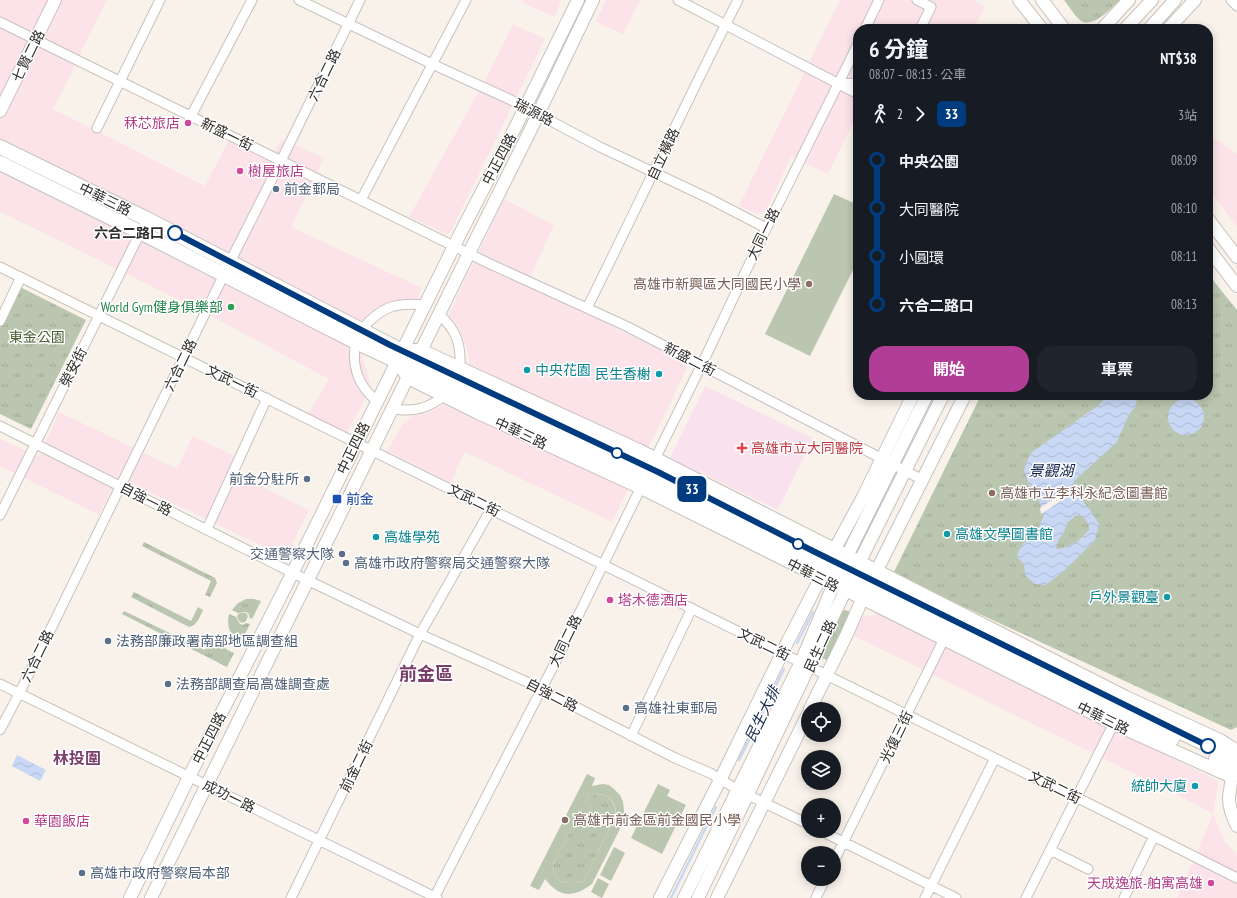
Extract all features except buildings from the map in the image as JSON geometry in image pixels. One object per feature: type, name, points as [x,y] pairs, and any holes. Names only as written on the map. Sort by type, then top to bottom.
[{"type":"main road","name":"中華三路","points":[[0,147],[230,261],[358,336]]},
{"type":"main road","name":"中華三路","points":[[0,164],[140,232],[224,275],[358,336],[648,474],[1220,760],[1235,774]]},
{"type":"main road","name":"中華三路","points":[[1120,710],[1235,754]]},
{"type":"street","name":"七賢二路","points":[[0,111],[55,0]]},
{"type":"street","points":[[97,128],[160,0]]},
{"type":"street","points":[[191,116],[252,0]]},
{"type":"street","name":"瑞源路","points":[[299,0],[473,82],[766,228]]},
{"type":"street","name":"六合二路","points":[[0,730],[360,0]]},
{"type":"street","points":[[361,200],[466,0]]},
{"type":"street","name":"中正四路","points":[[130,898],[189,777],[293,572],[376,401],[454,246],[526,108],[578,0]]},
{"type":"street","name":"中正四路","points":[[151,898],[208,785],[307,580],[593,0]]},
{"type":"street","points":[[678,0],[853,91]]},
{"type":"street","name":"自立橫路","points":[[587,308],[738,0]]},
{"type":"street","points":[[867,24],[879,0]]},
{"type":"street","points":[[917,0],[931,7],[922,24]]},
{"type":"street","points":[[1019,0],[1038,24]]},
{"type":"street","points":[[1042,0],[1060,24]]},
{"type":"street","points":[[1107,24],[1129,0]]},
{"type":"street","points":[[1129,24],[1152,0]]},
{"type":"street","points":[[1153,24],[1175,0]]},
{"type":"street","points":[[1173,24],[1195,0]]},
{"type":"street","points":[[1231,0],[1237,6]]},
{"type":"street","name":"新盛一街","points":[[0,22],[454,246]]},
{"type":"street","name":"大同一路","points":[[648,474],[702,365],[766,228],[853,55]]},
{"type":"street","points":[[839,84],[853,83]]},
{"type":"street","name":"榮安街","points":[[0,515],[147,219]]},
{"type":"street","points":[[1213,226],[1237,257]]},
{"type":"street","name":"新盛二街","points":[[454,246],[468,254],[587,308],[702,365],[923,480]]},
{"type":"street","points":[[1213,255],[1237,286]]},
{"type":"street","name":"文武一街","points":[[0,266],[356,442]]},
{"type":"street","points":[[0,321],[21,277]]},
{"type":"street","points":[[376,401],[361,385],[354,368],[354,350],[358,336],[372,317],[388,307],[406,304],[425,305]]},
{"type":"street","points":[[439,314],[451,326],[459,343],[461,354],[460,368]]},
{"type":"street","points":[[399,356],[415,363]]},
{"type":"street","name":"中華三路","points":[[415,363],[460,368],[648,474],[1120,710]]},
{"type":"street","name":"中華三路","points":[[415,363],[444,396],[648,474]]},
{"type":"street","points":[[392,409],[406,411],[417,410],[435,403],[444,396]]},
{"type":"street","points":[[207,529],[267,398]]},
{"type":"street","points":[[660,898],[720,780],[782,652],[910,400]]},
{"type":"street","name":"民生二路","points":[[684,898],[743,792],[806,664],[893,465],[925,400]]},
{"type":"street","name":"民生二路","points":[[846,573],[905,471],[940,400]]},
{"type":"street","points":[[814,702],[963,400]]},
{"type":"street","name":"自強一路","points":[[0,426],[293,572]]},
{"type":"street","name":"文武二街","points":[[356,442],[1237,878]]},
{"type":"street","name":"大同二路","points":[[435,898],[541,690],[648,474]]},
{"type":"street","name":"前金二街","points":[[291,898],[420,634],[491,509]]},
{"type":"street","name":"自強二路","points":[[293,572],[420,634],[491,665],[675,758],[710,773],[720,780],[801,821]]},
{"type":"street","points":[[631,736],[692,608]]},
{"type":"street","name":"光復三街","points":[[841,848],[951,625]]},
{"type":"street","name":"成功一路","points":[[0,684],[435,898]]},
{"type":"street","points":[[1026,898],[1120,710]]},
{"type":"street","points":[[717,898],[763,802],[801,728]]},
{"type":"street","points":[[926,898],[995,758]]},
{"type":"street","points":[[1235,774],[1232,780],[1229,798],[1231,812],[1237,826]]},
{"type":"street","name":"民生二路","points":[[698,898],[743,792]]},
{"type":"street","points":[[1124,898],[1154,836]]},
{"type":"street","points":[[836,838],[956,898]]},
{"type":"street","points":[[1050,850],[1088,869]]},
{"type":"street","points":[[816,898],[822,886]]},
{"type":"shaded area","points":[[0,0],[107,0],[53,109],[205,186],[229,140],[270,161],[282,139],[324,158],[291,227],[422,288],[416,300],[405,307],[383,315],[369,330],[361,352],[371,387],[346,435],[308,415],[329,379],[200,310],[1,212],[0,214]]},
{"type":"shaded area","points":[[524,0],[561,0],[555,17],[523,3]]},
{"type":"shaded area","points":[[606,0],[640,0],[623,34],[596,22]]},
{"type":"shaded area","points":[[840,0],[973,0],[985,7],[976,24],[853,24],[853,122],[828,174],[791,157],[766,210],[757,214],[739,206]]},
{"type":"shaded area","points":[[513,24],[545,39],[449,235],[409,217],[484,82]]},
{"type":"shaded area","points":[[1213,137],[1237,154],[1237,226],[1213,195]]},
{"type":"shaded area","points":[[504,199],[554,225],[526,285],[682,360],[687,368],[612,522],[465,452],[450,483],[387,451],[403,424],[411,416],[429,413],[443,405],[470,368],[467,348],[459,329],[449,314]]},
{"type":"shaded area","name":"高雄市立大同醫院","points":[[705,386],[813,438],[778,510],[670,458]]},
{"type":"shaded area","points":[[59,412],[177,469],[193,436],[243,460],[237,474],[309,510],[290,548],[277,553],[118,477],[99,515],[0,466],[0,439],[39,457]]},
{"type":"shaded area","points":[[882,614],[1215,779],[1218,784],[1213,814],[1182,797],[850,634],[860,617]]},
{"type":"shaded area","points":[[1213,814],[1224,841],[1237,854],[1237,898],[1177,898]]},
{"type":"green space","points":[[1064,0],[1120,0],[1101,17],[1090,22],[1085,22],[1078,18]]},
{"type":"green space","points":[[834,194],[853,203],[853,270],[810,356],[765,334]]},
{"type":"green space","points":[[1213,280],[1237,310],[1237,727],[1231,730],[893,574],[979,400],[1213,400]]},
{"type":"green space","name":"東金公園","points":[[20,287],[86,320],[31,429],[0,414],[0,327]]},
{"type":"green space","points":[[144,542],[215,578],[217,583],[210,597],[205,595],[211,581],[142,546]]},
{"type":"green space","points":[[134,592],[191,621],[198,607],[203,610],[196,623],[189,627],[131,597]]},
{"type":"green space","points":[[246,599],[261,601],[252,619],[246,612],[238,613],[232,610],[238,603]]},
{"type":"green space","points":[[845,610],[851,612],[829,661],[822,658],[821,654],[842,611]]},
{"type":"green space","points":[[124,611],[205,650],[208,643],[216,640],[221,641],[226,649],[234,653],[227,667],[122,614]]},
{"type":"green space","points":[[246,613],[248,616],[246,621],[243,623],[240,622],[237,617],[238,614]]},
{"type":"green space","points":[[229,614],[236,617],[240,624],[250,624],[241,642],[234,637],[230,630],[228,623]]},
{"type":"green space","points":[[587,774],[595,778],[592,786],[603,784],[609,785],[614,789],[620,795],[623,802],[625,819],[592,884],[573,894],[561,893],[545,879],[539,890],[530,886]],"holes":[[[599,794],[610,798],[614,804],[616,815],[584,881],[572,883],[562,882],[555,876],[553,864],[586,800],[591,796]]]},
{"type":"green space","points":[[658,784],[670,790],[667,796],[686,805],[662,854],[631,838]]},
{"type":"green space","points":[[599,794],[607,796],[612,801],[615,807],[616,815],[584,881],[572,883],[562,882],[555,876],[553,864],[586,800],[591,796]]},
{"type":"green space","points":[[614,847],[625,853],[611,881],[600,875]]},
{"type":"green space","points":[[598,878],[609,884],[602,898],[591,892]]},
{"type":"water","name":"景觀湖","points":[[1103,400],[1137,400],[1136,406],[1129,414],[1117,442],[1074,481],[1079,496],[1099,524],[1095,540],[1066,569],[1046,585],[1035,584],[1025,575],[1024,564],[1017,557],[1023,544],[1036,532],[1044,515],[1038,498],[1029,485],[1024,470],[1027,461],[1032,452],[1099,405]],"holes":[[[1080,515],[1089,525],[1089,530],[1077,542],[1057,549],[1057,544],[1067,523],[1075,516]]]},
{"type":"water","points":[[1179,400],[1193,400],[1199,404],[1204,413],[1203,424],[1199,430],[1190,435],[1179,434],[1173,430],[1168,421],[1169,410],[1173,404]]},
{"type":"water","points":[[17,755],[46,770],[40,781],[12,766]]},
{"type":"pier","points":[[1077,484],[1079,489],[1041,514],[1040,508]]},
{"type":"waterway","name":"民生大排","points":[[898,439],[918,400]]},
{"type":"waterway","name":"民生大排","points":[[857,521],[866,504]]},
{"type":"waterway","name":"民生大排","points":[[797,643],[813,612]]},
{"type":"waterway","name":"民生大排","points":[[739,760],[784,669]]},
{"type":"waterway","name":"民生大排","points":[[671,898],[716,807]]},
{"type":"bus line","name":"33","points":[[175,233],[390,345],[658,472],[813,551],[1208,746]]},
{"type":"place","name":"秝芯旅店","points":[[188,123]]},
{"type":"place","name":"樹屋旅店","points":[[240,171]]},
{"type":"place","name":"前金郵局","points":[[276,189]]},
{"type":"place","name":"六合二路口","points":[[175,233]]},
{"type":"place","name":"高雄市新興區大同國民小學","points":[[809,284]]},
{"type":"place","name":"World Gym健身俱樂部","points":[[231,307]]},
{"type":"place","name":"中央花園","points":[[527,370]]},
{"type":"place","name":"民生香榭","points":[[659,374]]},
{"type":"place","name":"高雄市立大同醫院","points":[[742,448]]},
{"type":"place","name":"前金分駐所","points":[[307,479]]},
{"type":"place","name":"高雄市立李科永紀念圖書館","points":[[992,493]]},
{"type":"place","name":"前金","points":[[337,499]]},
{"type":"place","name":"高雄文學圖書館","points":[[947,534]]},
{"type":"place","name":"高雄學苑","points":[[376,537]]},
{"type":"place","name":"交通警察大隊","points":[[342,554]]},
{"type":"place","name":"高雄市政府警察局交通警察大隊","points":[[346,563]]},
{"type":"place","name":"戶外景觀臺","points":[[1167,597]]},
{"type":"place","name":"塔木德酒店","points":[[610,600]]},
{"type":"place","name":"法務部廉政署南部地區調查組","points":[[108,641]]},
{"type":"place","name":"法務部調查局高雄調查處","points":[[168,684]]},
{"type":"place","name":"高雄社東郵局","points":[[626,708]]},
{"type":"place","name":"統帥大廈","points":[[1195,786]]},
{"type":"place","name":"高雄市前金區前金國民小學","points":[[565,820]]},
{"type":"place","name":"華園飯店","points":[[26,821]]},
{"type":"place","name":"高雄市政府警察局本部","points":[[82,873]]},
{"type":"place","name":"天成逸旅-舶寓高雄","points":[[1211,883]]},
{"type":"district","name":"前金區","points":[[426,673]]},
{"type":"district","name":"林投圍","points":[[77,758]]}]
